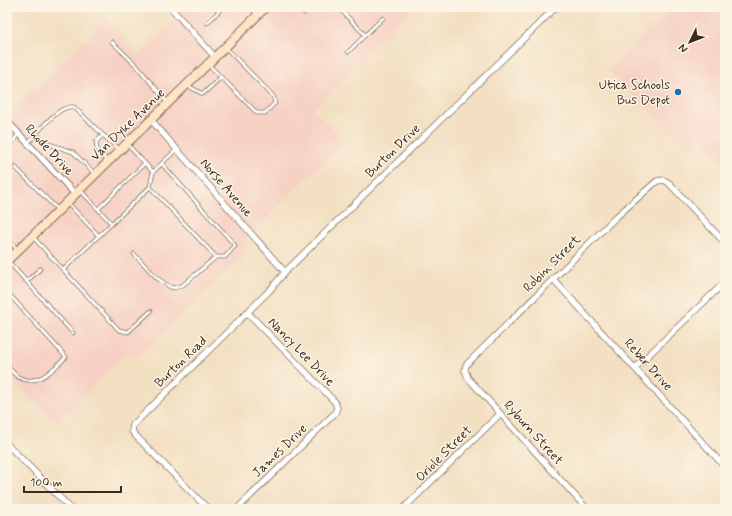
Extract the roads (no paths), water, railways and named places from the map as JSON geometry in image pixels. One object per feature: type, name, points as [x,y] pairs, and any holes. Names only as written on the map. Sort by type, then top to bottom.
[{"type":"main road","name":"Van Dyke Avenue","points":[[7,261],[266,7]]},
{"type":"street","name":"Burton Drive","points":[[247,312],[269,291],[285,272],[556,7]]},
{"type":"street","points":[[172,8],[215,56]]},
{"type":"street","name":"Norse Avenue","points":[[150,120],[285,272]]},
{"type":"street","name":"Rhode Drive","points":[[7,121],[78,192]]},
{"type":"street","name":"Robin Street","points":[[465,370],[470,360],[647,187],[661,180],[669,183],[725,244]]},
{"type":"street","name":"Reber Drive","points":[[553,279],[636,367],[725,467]]},
{"type":"street","points":[[636,367],[725,282]]},
{"type":"street","name":"Nancy Lee Drive","points":[[247,312],[335,402],[338,408]]},
{"type":"street","name":"Burton Road","points":[[208,509],[134,434],[132,428],[133,425],[247,312]]},
{"type":"street","name":"Ryburn Street","points":[[465,370],[468,378],[587,509]]},
{"type":"street","name":"James Drive","points":[[237,509],[335,413],[338,408]]},
{"type":"street","name":"Oriole Street","points":[[404,509],[500,414]]},
{"type":"street","points":[[7,444],[71,509]]},
{"type":"lane","points":[[208,23],[224,7]]},
{"type":"lane","points":[[250,7],[258,15]]},
{"type":"lane","points":[[304,13],[310,7]]},
{"type":"lane","points":[[338,7],[365,35]]},
{"type":"lane","points":[[348,52],[384,18]]},
{"type":"lane","points":[[112,42],[136,65],[168,103]]},
{"type":"lane","points":[[208,64],[257,113],[265,113],[276,102],[273,96],[225,47]]},
{"type":"lane","points":[[186,85],[203,94],[222,77]]},
{"type":"lane","points":[[28,143],[59,110],[68,106],[74,107],[120,150]]},
{"type":"lane","points":[[7,147],[20,134]]},
{"type":"lane","points":[[36,134],[49,144],[73,152],[96,174]]},
{"type":"lane","points":[[103,135],[96,142],[97,149],[108,162]]},
{"type":"lane","points":[[127,144],[153,172]]},
{"type":"lane","points":[[63,270],[150,187],[153,172],[177,149]]},
{"type":"lane","points":[[98,209],[145,163]]},
{"type":"lane","points":[[134,254],[157,278],[170,287],[176,288],[183,286],[216,257],[225,257],[235,246],[162,164]]},
{"type":"lane","points":[[15,167],[58,210]]},
{"type":"lane","points":[[150,187],[216,257]]},
{"type":"lane","points":[[78,192],[98,209],[112,224]]},
{"type":"lane","points":[[67,202],[99,236]]},
{"type":"lane","points":[[32,236],[119,330],[128,332],[151,311]]},
{"type":"lane","points":[[7,239],[18,250]]},
{"type":"lane","points":[[7,261],[27,281],[73,333]]},
{"type":"lane","points":[[27,281],[40,269]]},
{"type":"lane","points":[[7,292],[66,356],[48,375],[36,379],[18,377],[7,366]]},
{"type":"lane","points":[[7,299],[7,314]]},
{"type":"place","name":"Utica Schools Bus Depot","points":[[678,92]]}]
